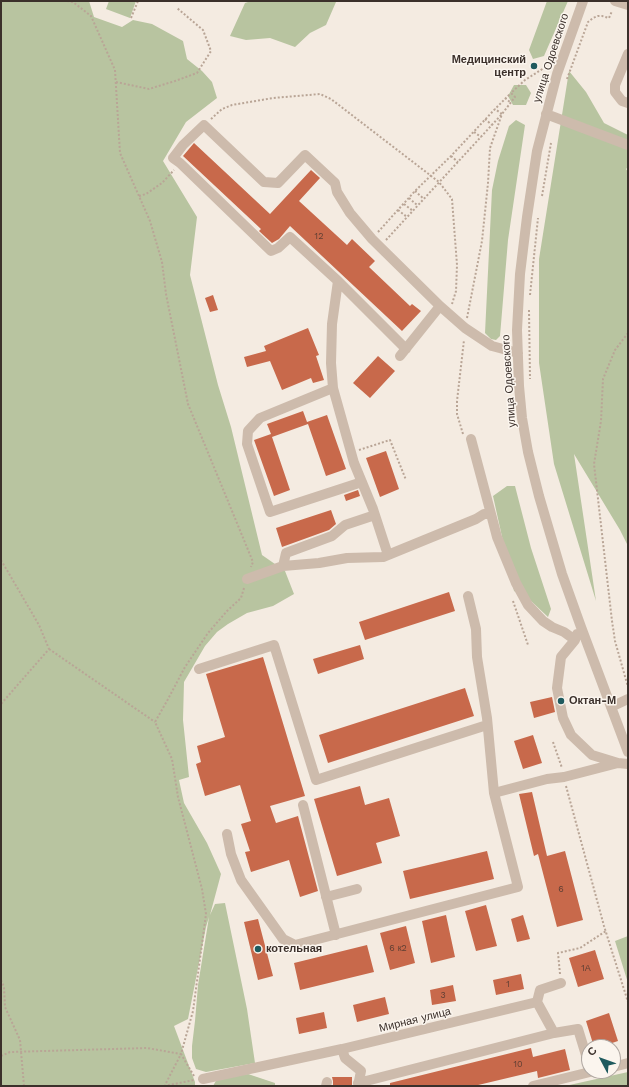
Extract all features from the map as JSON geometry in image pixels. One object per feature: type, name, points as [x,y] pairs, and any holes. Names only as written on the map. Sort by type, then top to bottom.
[{"type":"street","name":"улица Одоевского","points":[[583,1],[557,74],[537,151],[520,274],[517,330],[519,386],[522,418],[528,452],[539,496],[562,574],[628,752]]},
{"type":"street","points":[[614,4],[628,5]]},
{"type":"street","points":[[628,54],[615,86],[615,92],[622,101],[628,103]]},
{"type":"street","points":[[546,114],[628,145]]},
{"type":"street","points":[[440,306],[403,352],[338,281],[290,237],[278,248],[271,251],[173,158],[183,145],[204,125],[264,182],[278,183],[305,154],[335,183],[337,192],[350,213],[379,247],[440,306],[465,328],[492,346],[518,353]]},
{"type":"street","points":[[338,281],[332,324],[332,388],[354,463],[375,515],[388,555]]},
{"type":"street","points":[[332,388],[260,418],[248,431],[246,444],[270,512],[362,482]]},
{"type":"street","points":[[467,438],[497,537],[516,583],[528,605],[543,621],[564,632],[575,640]]},
{"type":"street","points":[[247,579],[283,566],[319,563],[347,558],[383,557],[484,514],[490,514]]},
{"type":"street","points":[[283,566],[286,554],[332,536],[345,525],[375,515]]},
{"type":"street","points":[[227,834],[231,854],[241,880],[283,940],[295,945],[518,887],[494,793],[487,725],[477,657],[476,629],[468,596]]},
{"type":"street","points":[[581,627],[575,640],[561,657],[557,688],[563,718],[571,735],[592,755],[623,763]]},
{"type":"street","points":[[199,669],[274,645],[316,780],[487,725]]},
{"type":"street","points":[[611,706],[628,699]]},
{"type":"street","points":[[494,793],[547,779],[564,777],[623,763]]},
{"type":"street","points":[[303,805],[336,934]]},
{"type":"street","points":[[326,897],[357,889]]},
{"type":"street","points":[[554,1033],[537,1002],[540,990],[561,983]]},
{"type":"street","name":"Мирная улица","points":[[203,1079],[342,1049],[537,1002]]},
{"type":"street","points":[[342,1049],[345,1058],[361,1072],[358,1084],[554,1033],[578,1029],[581,1039]]},
{"type":"street","points":[[533,1086],[581,1073]]},
{"type":"path","points":[[67,1],[73,2],[91,16],[115,70],[120,153],[150,221],[162,262],[166,294],[188,404],[253,562],[241,598],[227,611],[208,633],[184,667],[168,701],[155,722]]},
{"type":"path","points":[[132,18],[138,1]]},
{"type":"path","points":[[567,81],[588,22],[598,16],[609,18],[614,4]]},
{"type":"path","points":[[116,82],[149,89],[196,73],[211,51],[203,30],[177,8]]},
{"type":"path","points":[[372,239],[409,198],[451,156],[505,98],[525,80],[544,68],[566,13]]},
{"type":"path","points":[[379,247],[502,114],[515,97],[511,93]]},
{"type":"path","points":[[204,125],[222,110],[232,106],[273,98],[320,94],[331,99],[344,108],[431,175],[439,182],[452,199],[453,206],[457,265],[456,291],[449,314]]},
{"type":"path","points":[[505,98],[511,103]]},
{"type":"path","points":[[495,109],[502,114]]},
{"type":"path","points":[[467,438],[457,414],[457,401],[465,328],[482,241],[490,148],[502,114]]},
{"type":"path","points":[[485,119],[492,125]]},
{"type":"path","points":[[474,132],[481,137]]},
{"type":"path","points":[[541,199],[551,140]]},
{"type":"path","points":[[451,156],[458,162]]},
{"type":"path","points":[[139,196],[146,194],[162,183],[180,163]]},
{"type":"path","points":[[415,192],[424,199]]},
{"type":"path","points":[[409,198],[418,205]]},
{"type":"path","points":[[404,204],[413,211]]},
{"type":"path","points":[[398,210],[407,217]]},
{"type":"path","points":[[530,296],[539,214]]},
{"type":"path","points":[[529,303],[530,381]]},
{"type":"path","points":[[628,333],[615,350],[603,379],[601,421],[594,464],[612,621],[615,640],[628,688]]},
{"type":"path","points":[[351,452],[390,440],[406,480]]},
{"type":"path","points":[[1,560],[39,625],[49,649],[155,722],[172,759],[178,797],[202,889],[206,914],[193,1011],[181,1054],[164,1086]]},
{"type":"path","points":[[513,601],[528,645]]},
{"type":"path","points":[[1,704],[49,649]]},
{"type":"path","points":[[553,742],[560,762],[606,931],[628,1002]]},
{"type":"path","points":[[561,983],[558,953],[580,948],[606,931]]},
{"type":"path","points":[[1,980],[4,987],[5,1007],[20,1040],[24,1086]]},
{"type":"path","points":[[1,1056],[10,1052],[147,1048],[181,1054],[194,1076],[203,1079]]},
{"type":"path","points":[[164,1086],[203,1079]]},
{"type":"green space","points":[[1,1],[89,1],[94,17],[122,27],[133,20],[152,24],[183,41],[187,59],[202,71],[212,82],[217,98],[186,122],[163,161],[197,217],[190,275],[218,385],[231,427],[262,555],[285,571],[294,594],[273,606],[247,613],[217,632],[205,646],[184,682],[183,720],[189,777],[179,780],[184,803],[207,843],[221,874],[210,915],[215,904],[225,903],[247,1009],[255,1063],[206,1072],[196,1069],[192,1058],[198,985],[209,917],[188,1019],[174,1026],[195,1082],[195,1086],[1,1086]]},
{"type":"green space","points":[[109,1],[136,1],[130,18],[106,9]]},
{"type":"green space","points":[[251,1],[336,2],[326,25],[310,33],[295,47],[270,38],[246,40],[230,36],[245,3]]},
{"type":"green space","points":[[547,1],[568,1],[544,56],[533,59],[529,50]]},
{"type":"green space","points":[[569,71],[586,92],[604,123],[628,135],[628,167],[626,169],[628,172],[628,546],[574,454],[596,601],[554,464],[539,363],[539,259]]},
{"type":"green space","points":[[514,85],[526,85],[531,93],[526,105],[513,105],[508,96]]},
{"type":"green space","points":[[516,120],[525,125],[508,240],[500,336],[496,340],[491,339],[485,333],[492,190],[498,161],[509,126]]},
{"type":"green space","points":[[507,486],[515,486],[531,548],[551,609],[548,617],[530,600],[514,591],[493,496]]},
{"type":"green space","points":[[628,936],[628,983],[615,941]]},
{"type":"green space","points":[[628,1072],[628,1086],[565,1086],[596,1079],[621,1079],[621,1074]]},
{"type":"green space","points":[[248,1074],[275,1083],[275,1086],[213,1086],[217,1079]]},
{"type":"building","points":[[194,143],[270,214],[311,170],[320,178],[299,201],[347,245],[352,239],[375,261],[369,267],[410,306],[412,304],[421,311],[402,331],[290,226],[279,239],[272,243],[259,231],[261,229],[183,156]]},
{"type":"building","points":[[213,295],[218,310],[210,312],[205,298]]},
{"type":"building","points":[[308,328],[319,355],[316,356],[324,380],[313,383],[311,378],[282,390],[270,361],[247,367],[244,357],[266,351],[264,346]]},
{"type":"building","points":[[378,356],[395,371],[370,398],[353,383]]},
{"type":"building","points":[[303,411],[307,422],[327,415],[346,469],[326,476],[308,424],[272,437],[290,490],[274,496],[254,440],[271,434],[267,424]]},
{"type":"building","points":[[386,451],[399,489],[380,497],[366,458]]},
{"type":"building","points":[[358,490],[360,496],[346,501],[344,495]]},
{"type":"building","points":[[331,510],[336,524],[329,530],[282,547],[276,528]]},
{"type":"building","points":[[449,592],[455,611],[365,640],[359,622]]},
{"type":"building","points":[[360,645],[364,659],[318,674],[313,659]]},
{"type":"building","points":[[263,657],[305,796],[270,806],[276,823],[298,816],[318,891],[300,897],[289,860],[251,872],[245,852],[250,851],[241,824],[251,821],[240,785],[205,796],[196,764],[201,762],[197,746],[225,737],[206,674]]},
{"type":"building","points":[[465,688],[474,716],[328,763],[319,735]]},
{"type":"building","points":[[552,697],[555,712],[534,718],[530,702]]},
{"type":"building","points":[[533,735],[542,763],[523,769],[514,741]]},
{"type":"building","points":[[360,786],[365,805],[389,798],[400,836],[376,843],[382,863],[337,876],[314,799]]},
{"type":"building","points":[[532,792],[547,856],[565,851],[583,920],[557,927],[538,854],[534,856],[519,794]]},
{"type":"building","points":[[487,851],[494,879],[410,899],[403,871]]},
{"type":"building","points":[[486,905],[497,946],[476,951],[465,911]]},
{"type":"building","points":[[446,915],[455,957],[431,963],[422,921]]},
{"type":"building","points":[[523,915],[530,939],[517,942],[511,919]]},
{"type":"building","name":"котельная","points":[[258,919],[273,976],[258,980],[244,922]]},
{"type":"building","points":[[406,926],[415,963],[390,970],[380,933]]},
{"type":"building","points":[[367,945],[374,972],[300,990],[294,963]]},
{"type":"building","points":[[595,950],[604,979],[578,987],[569,958]]},
{"type":"building","points":[[521,974],[524,989],[496,995],[493,980]]},
{"type":"building","points":[[453,985],[456,1001],[432,1005],[430,990]]},
{"type":"building","points":[[385,997],[389,1014],[357,1022],[353,1005]]},
{"type":"building","points":[[324,1012],[327,1028],[299,1034],[296,1018]]},
{"type":"building","points":[[609,1013],[617,1039],[592,1039],[586,1021]]},
{"type":"building","points":[[531,1048],[533,1057],[565,1049],[570,1070],[538,1078],[537,1071],[474,1086],[390,1086],[390,1083]]},
{"type":"building","points":[[332,1077],[352,1077],[352,1086],[333,1086]]},
{"type":"place","name":"Медицинский центр","points":[[534,66]]},
{"type":"place","name":"Октан-М","points":[[561,701]]},
{"type":"place","name":"котельная","points":[[258,949]]}]
